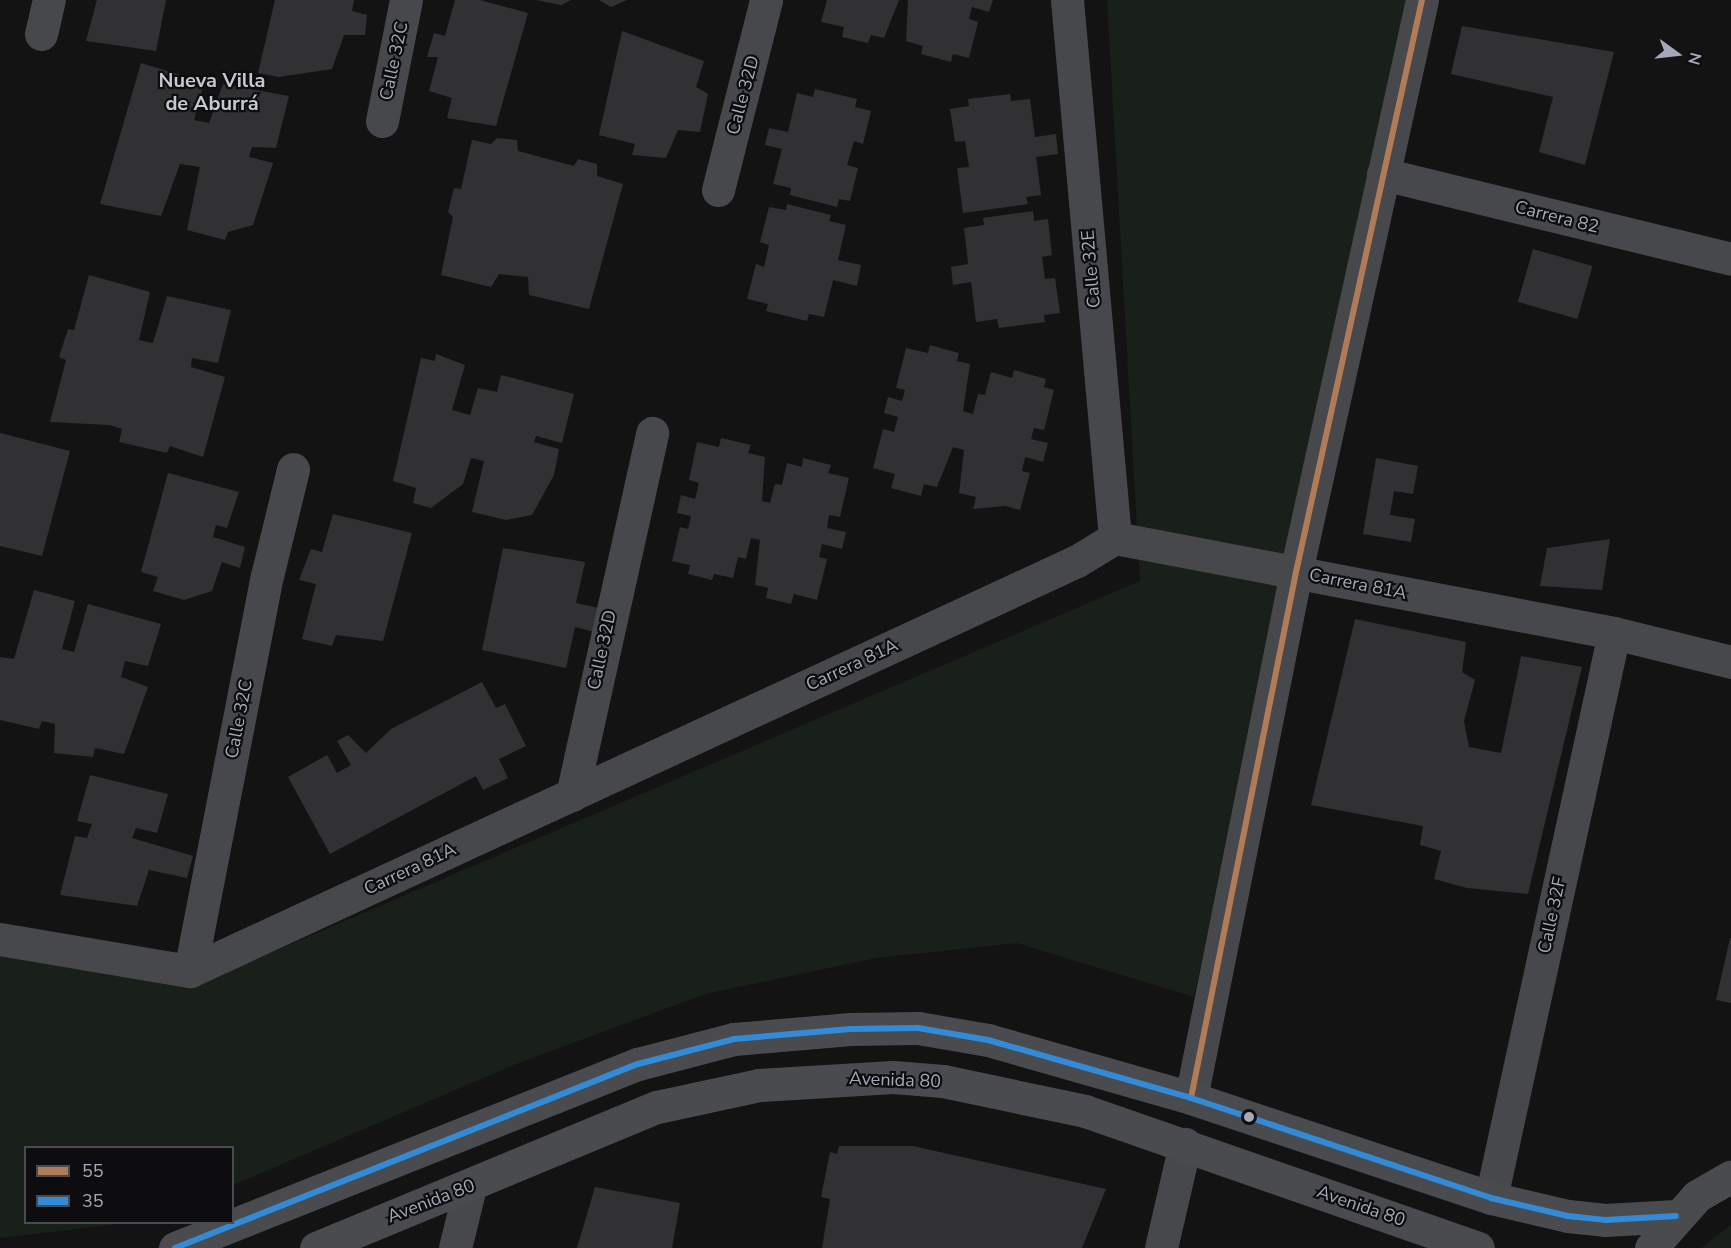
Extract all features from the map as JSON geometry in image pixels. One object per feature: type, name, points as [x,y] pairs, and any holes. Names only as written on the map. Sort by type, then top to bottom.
[{"type":"main road","points":[[175,1248],[638,1064],[734,1039],[790,1031],[918,1028],[965,1036],[1191,1098],[1491,1198],[1596,1219],[1676,1216]]},
{"type":"main road","name":"Avenida 80","points":[[316,1248],[470,1187],[657,1107],[709,1092],[828,1078],[943,1081],[1012,1093],[1185,1144],[1478,1248]]},
{"type":"main road","points":[[1651,1248],[1676,1216],[1697,1196],[1731,1176]]},
{"type":"street","points":[[41,34],[49,0]]},
{"type":"street","name":"Calle 32C","points":[[382,121],[406,0]]},
{"type":"street","name":"Calle 32D","points":[[718,190],[766,0]]},
{"type":"street","name":"Calle 32E","points":[[1067,0],[1115,538]]},
{"type":"street","points":[[1191,1098],[1296,572],[1422,0]]},
{"type":"street","name":"Carrera 82","points":[[1383,174],[1731,260]]},
{"type":"street","name":"Calle 32D","points":[[572,795],[652,433]]},
{"type":"street","name":"Calle 32C","points":[[190,971],[267,576],[293,470]]},
{"type":"street","name":"Carrera 81A","points":[[190,971],[1077,561],[1115,538],[1614,633],[1731,662]]},
{"type":"street","name":"Calle 32F","points":[[1491,1198],[1614,633]]},
{"type":"street","points":[[0,939],[190,971]]},
{"type":"street","points":[[1161,1248],[1185,1144]]},
{"type":"street","points":[[455,1248],[470,1187]]},
{"type":"shaded area","points":[[1107,0],[1412,0],[1194,997],[1017,943],[876,958],[705,994],[516,1064],[234,1185],[234,1146],[24,1146],[24,1224],[118,1224],[0,1238],[0,954],[204,981],[1140,581]]},
{"type":"shaded area","points":[[1731,1225],[1731,1248],[1701,1248]]},
{"type":"building","points":[[97,0],[166,0],[156,51],[86,41]]},
{"type":"building","points":[[275,0],[354,0],[352,11],[367,15],[365,35],[344,35],[332,69],[279,77],[258,73]]},
{"type":"building","points":[[455,0],[480,0],[528,13],[496,126],[447,118],[452,98],[429,91],[438,57],[427,57],[434,33],[445,36]]},
{"type":"building","points":[[536,0],[571,0],[561,5]]},
{"type":"building","points":[[599,0],[627,0],[611,7]]},
{"type":"building","points":[[827,0],[899,0],[884,38],[871,35],[868,43],[842,37],[844,27],[821,22]]},
{"type":"building","points":[[908,0],[993,0],[989,12],[972,7],[969,19],[978,22],[969,58],[953,54],[951,62],[921,54],[923,46],[906,41]]},
{"type":"building","points":[[1462,26],[1614,52],[1585,165],[1539,152],[1553,97],[1451,74]]},
{"type":"building","points":[[622,31],[704,61],[696,87],[708,94],[700,132],[678,130],[666,158],[632,155],[635,144],[599,135]]},
{"type":"building","points":[[141,63],[204,82],[194,120],[209,123],[223,84],[289,96],[276,148],[252,147],[249,157],[273,163],[253,225],[228,232],[225,240],[187,230],[200,167],[180,164],[161,216],[100,204]]},
{"type":"building","points":[[815,89],[857,99],[855,107],[871,111],[863,144],[854,141],[847,165],[858,168],[850,201],[839,199],[837,207],[790,195],[791,188],[773,184],[782,149],[765,145],[769,128],[788,132],[797,93],[813,97]]},
{"type":"building","points":[[1010,94],[1011,101],[1030,99],[1035,137],[1056,134],[1058,154],[1036,157],[1041,195],[1026,197],[1028,204],[963,213],[957,168],[969,167],[965,141],[955,142],[950,109],[969,106],[968,99]]},
{"type":"building","points":[[497,138],[517,140],[518,151],[574,166],[578,159],[597,164],[597,176],[623,184],[589,309],[529,295],[528,277],[499,274],[491,287],[441,275],[453,217],[448,212],[454,188],[461,189],[472,140],[491,144]]},
{"type":"building","points":[[787,204],[831,215],[829,221],[846,225],[838,260],[861,265],[857,286],[833,280],[824,317],[809,314],[807,321],[766,311],[768,304],[747,299],[756,264],[764,267],[769,245],[760,242],[769,207],[786,210]]},
{"type":"building","points":[[1033,211],[1034,221],[1048,219],[1052,255],[1042,257],[1045,279],[1055,278],[1060,313],[1044,315],[1045,322],[999,328],[997,319],[976,322],[971,282],[953,285],[951,267],[968,264],[964,228],[984,225],[983,218]]},
{"type":"building","points":[[1533,249],[1593,266],[1577,319],[1518,302]]},
{"type":"building","points":[[89,275],[150,292],[139,340],[153,343],[167,296],[231,310],[218,363],[192,358],[191,367],[225,377],[203,457],[170,446],[167,453],[119,442],[122,429],[109,425],[50,422],[66,360],[59,357],[68,329],[74,330]]},
{"type":"building","points":[[930,345],[959,353],[957,361],[970,364],[963,411],[973,414],[978,394],[985,395],[991,372],[1012,378],[1014,370],[1046,379],[1044,387],[1054,390],[1044,430],[1034,428],[1031,439],[1048,443],[1043,462],[1025,457],[1022,471],[1030,473],[1020,510],[1005,506],[973,509],[976,497],[959,493],[964,450],[953,447],[937,487],[924,484],[921,496],[891,488],[895,474],[873,468],[883,429],[894,432],[898,417],[884,413],[888,397],[902,401],[905,390],[896,388],[906,348],[928,353]]},
{"type":"building","points":[[436,354],[465,365],[452,410],[470,415],[478,388],[497,392],[501,375],[574,394],[562,443],[536,436],[534,442],[559,449],[554,475],[532,515],[506,520],[472,512],[484,461],[471,458],[463,484],[431,508],[413,503],[416,488],[393,481],[421,358],[435,361]]},
{"type":"building","points":[[0,433],[70,451],[42,556],[0,546]]},
{"type":"building","points":[[721,438],[751,445],[748,453],[765,457],[762,501],[770,503],[775,484],[782,485],[787,463],[802,467],[803,458],[831,465],[828,473],[849,478],[840,517],[829,515],[827,528],[846,532],[842,549],[822,544],[819,557],[827,559],[817,600],[794,594],[791,604],[766,598],[768,588],[755,585],[760,540],[751,538],[746,559],[738,557],[733,578],[714,574],[712,580],[688,574],[690,565],[672,561],[680,527],[688,529],[691,516],[677,513],[681,495],[695,499],[699,483],[689,480],[697,442],[719,447]]},
{"type":"building","points":[[1376,458],[1418,466],[1413,494],[1394,491],[1390,515],[1415,519],[1411,542],[1363,534]]},
{"type":"building","points":[[168,473],[239,492],[227,528],[216,525],[213,537],[245,547],[240,568],[222,562],[212,591],[184,600],[153,591],[158,577],[141,572]]},
{"type":"building","points":[[333,514],[412,533],[383,641],[336,635],[332,646],[302,639],[316,584],[299,580],[311,549],[322,552]]},
{"type":"building","points":[[1610,539],[1602,590],[1540,586],[1547,548]]},
{"type":"building","points":[[503,548],[585,562],[576,603],[599,608],[594,632],[575,627],[566,668],[482,650]]},
{"type":"building","points":[[34,590],[75,601],[62,649],[74,652],[88,604],[161,624],[148,666],[125,661],[121,677],[148,687],[124,754],[95,748],[93,757],[54,753],[55,724],[42,721],[39,729],[0,720],[0,657],[14,659]]},
{"type":"building","points":[[1355,619],[1466,642],[1462,672],[1475,680],[1464,721],[1469,747],[1501,753],[1521,656],[1582,667],[1528,894],[1467,888],[1434,879],[1441,851],[1420,845],[1423,826],[1311,805]]},
{"type":"building","points":[[482,682],[496,708],[505,704],[526,746],[499,759],[508,778],[483,790],[476,776],[330,854],[288,777],[327,755],[337,773],[351,765],[337,741],[348,735],[366,753],[391,729]]},
{"type":"building","points":[[90,775],[168,794],[157,833],[136,828],[132,838],[193,856],[187,878],[149,870],[137,906],[60,895],[75,836],[87,838],[92,824],[77,821]]},
{"type":"building","points":[[1731,938],[1731,1003],[1716,1000]]},
{"type":"building","points":[[839,1146],[913,1146],[1106,1189],[1082,1248],[822,1248],[830,1199],[821,1197],[830,1152],[837,1154]]},
{"type":"building","points":[[595,1187],[680,1203],[672,1248],[577,1248]]},
{"type":"transit line","name":"55","points":[[1191,1098],[1296,572],[1422,0]]},
{"type":"transit line","name":"35","points":[[175,1248],[638,1064],[734,1039],[851,1029],[918,1028],[988,1040],[1191,1098],[1491,1198],[1568,1216],[1605,1220],[1676,1216]]},
{"type":"district","name":"Nueva Villa de Aburrá","points":[[212,92]]}]
